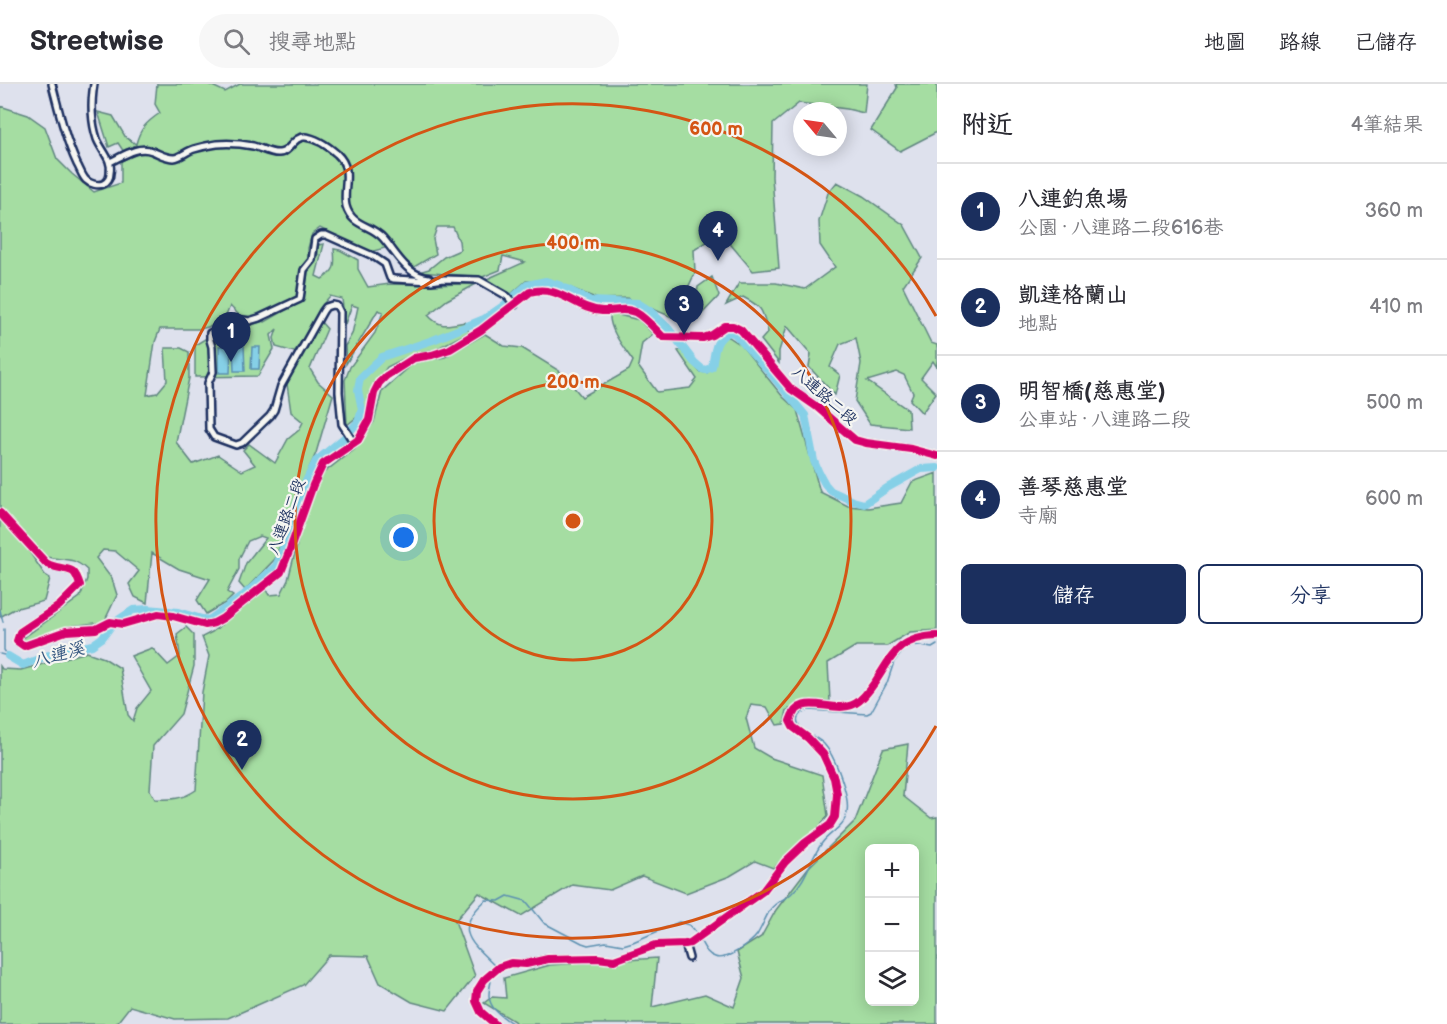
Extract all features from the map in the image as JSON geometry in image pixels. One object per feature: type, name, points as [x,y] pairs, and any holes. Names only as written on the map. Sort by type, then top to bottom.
[{"type":"street","points":[[52,84],[63,129],[71,150],[86,180],[93,184],[102,184],[109,179],[111,171],[110,162],[98,140],[94,126],[92,114],[94,84]]},
{"type":"street","points":[[110,162],[135,150],[149,149],[166,157],[177,158],[194,149],[216,144],[252,146],[278,154],[284,152],[299,138],[306,137],[321,143],[338,156],[344,164],[346,204],[351,217],[382,236],[399,260],[414,274],[442,280]]},
{"type":"street","points":[[354,443],[342,424],[339,392],[340,312],[337,306],[326,307],[323,311],[281,386],[270,417],[242,443],[236,445],[214,437],[209,429],[208,383],[213,372],[210,333],[237,319],[249,321],[259,318],[300,299],[304,270],[312,260],[315,239],[321,235],[326,235],[373,256],[385,264],[390,278],[431,281],[479,280],[507,296],[514,303]]},
{"type":"street","name":"八連路二段","points":[[0,513],[46,563],[71,569],[76,574],[80,585],[59,606],[20,632],[18,641],[24,646],[66,631],[96,628],[110,622],[123,624],[158,614],[205,625],[214,623],[281,572],[323,464],[358,440],[369,420],[374,393],[379,383],[414,358],[450,349],[481,330],[530,292],[540,289],[548,290],[588,308],[602,311],[619,309],[633,311],[643,317],[663,338],[703,338],[725,326],[733,326],[741,330],[791,389],[817,407],[855,440],[911,449],[937,456]]},
{"type":"street","points":[[495,1024],[481,1012],[476,1001],[477,991],[490,973],[496,969],[511,963],[526,964],[548,959],[614,960],[656,945],[690,943],[763,891],[785,862],[805,843],[830,825],[835,818],[837,794],[834,778],[817,745],[793,727],[790,721],[796,708],[804,704],[836,706],[853,704],[869,688],[892,655],[905,644],[913,639],[937,636]]},
{"type":"street","points":[[685,944],[689,958]]},
{"type":"green space","points":[[157,84],[208,84],[225,92],[240,84],[867,84],[864,113],[847,109],[847,102],[793,102],[793,108],[773,124],[772,177],[779,268],[753,271],[721,233],[694,250],[695,273],[682,300],[691,306],[696,300],[698,287],[712,277],[719,296],[700,316],[686,323],[627,298],[598,299],[554,281],[526,281],[510,295],[487,279],[525,262],[503,256],[500,270],[480,278],[419,272],[429,269],[444,257],[460,250],[453,227],[437,227],[433,239],[436,254],[414,267],[392,246],[370,252],[320,228],[312,234],[308,259],[301,267],[298,297],[258,317],[240,316],[230,306],[223,323],[200,329],[160,329],[155,342],[147,395],[157,393],[167,381],[165,348],[181,348],[189,352],[189,378],[176,442],[193,464],[218,455],[242,471],[255,465],[243,450],[249,444],[275,463],[288,439],[299,430],[303,422],[291,412],[287,384],[321,322],[327,329],[310,369],[318,382],[333,395],[316,453],[301,486],[275,559],[245,590],[239,583],[246,563],[266,538],[260,536],[248,541],[239,559],[239,569],[227,592],[233,596],[206,614],[197,600],[210,579],[179,569],[152,553],[147,603],[135,597],[129,584],[139,571],[115,551],[103,550],[96,558],[112,579],[117,595],[104,622],[70,626],[25,641],[22,639],[80,597],[87,579],[87,570],[73,561],[46,557],[0,508],[0,106],[28,115],[45,127],[57,159],[94,192],[121,183],[121,161],[135,155],[136,145],[124,152],[118,143],[109,147],[98,112],[113,116],[126,138],[136,144],[145,126],[160,113],[155,104]]},
{"type":"green space","points":[[896,84],[937,84],[937,132],[900,151],[871,130],[897,88]]},
{"type":"green space","points":[[837,182],[863,196],[904,225],[922,258],[903,286],[931,343],[937,345],[937,367],[933,361],[921,378],[936,393],[922,413],[910,400],[913,393],[904,375],[897,372],[867,381],[908,410],[909,428],[870,424],[855,401],[861,363],[856,338],[840,344],[830,367],[840,375],[835,395],[809,367],[811,354],[787,326],[779,351],[779,363],[761,340],[768,332],[759,307],[743,297],[726,305],[739,283],[776,283],[805,289],[835,267],[820,245],[819,221],[828,193]]},
{"type":"green space","points":[[324,244],[316,276],[322,279],[333,270],[334,249],[358,260],[358,269],[368,287],[390,284],[478,283],[447,300],[428,315],[441,324],[465,322],[469,332],[436,349],[413,354],[387,367],[369,392],[368,408],[347,425],[345,380],[350,367],[375,333],[383,312],[378,310],[346,364],[345,346],[352,334],[358,307],[352,305],[345,324],[342,299],[330,296],[294,352],[276,347],[274,338],[277,329],[271,335],[274,349],[258,376],[195,377],[195,345],[214,337],[232,325],[249,326],[265,322],[303,300],[308,270],[318,256],[318,245]]},
{"type":"green space","points":[[610,313],[639,320],[653,334],[642,343],[638,366],[657,392],[690,388],[697,379],[678,351],[681,350],[700,372],[707,373],[712,364],[716,343],[721,337],[729,337],[741,345],[783,397],[797,410],[820,492],[848,506],[868,508],[901,503],[912,482],[937,473],[937,630],[910,632],[887,646],[856,646],[828,663],[830,701],[809,700],[787,710],[784,724],[777,725],[767,707],[751,705],[746,718],[754,748],[771,758],[822,775],[828,816],[818,828],[773,868],[755,861],[730,876],[686,893],[642,876],[610,890],[572,885],[521,916],[479,893],[455,921],[475,976],[447,1011],[412,1002],[380,983],[368,956],[329,955],[303,985],[228,1018],[175,1019],[130,1006],[116,1024],[0,1024],[0,666],[2,669],[21,670],[87,652],[104,658],[120,668],[128,715],[133,721],[137,708],[151,691],[131,656],[152,648],[168,665],[180,656],[177,634],[186,627],[194,635],[194,666],[181,714],[153,746],[150,790],[155,799],[177,798],[191,793],[196,790],[202,692],[209,656],[202,637],[212,632],[266,590],[269,595],[281,594],[288,580],[300,533],[321,475],[358,446],[374,422],[382,391],[414,363],[445,357],[485,334],[504,346],[522,348],[561,372],[582,397],[629,370],[633,361],[614,332]]},
{"type":"green space","points":[[0,520],[26,547],[45,575],[50,578],[44,601],[14,609],[0,617]]},
{"type":"green space","points":[[908,744],[903,796],[931,818],[937,817],[937,1024],[516,1024],[484,1003],[492,997],[506,998],[504,978],[550,965],[657,958],[652,1007],[705,994],[734,1007],[744,978],[737,952],[761,937],[776,910],[808,868],[855,821],[883,749]]},
{"type":"water","points":[[233,345],[244,345],[245,371],[234,371]]},
{"type":"water","points":[[219,346],[231,346],[230,373],[219,373]]},
{"type":"water","points":[[252,347],[260,347],[259,369],[251,369]]},
{"type":"waterway","name":"八連溪","points":[[350,431],[358,422],[362,410],[358,390],[360,378],[382,357],[433,340],[484,319],[527,285],[546,281],[591,301],[638,303],[668,328],[702,369],[712,367],[716,346],[720,339],[729,332],[734,333],[805,415],[814,461],[831,491],[864,504],[921,469],[937,468]]},
{"type":"waterway","name":"八連溪","points":[[115,622],[133,610],[148,609],[178,612],[209,620],[244,595],[276,566],[303,487],[316,461],[345,437]]},
{"type":"waterway","points":[[0,610],[3,622]]},
{"type":"waterway","name":"八連溪","points":[[8,656],[23,665],[49,655],[92,645],[102,638],[111,626]]},
{"type":"waterway","points":[[4,629],[4,650],[8,656]]},
{"type":"waterway","points":[[700,940],[710,954],[719,958],[738,951],[749,943],[757,935],[772,907],[796,888],[822,843],[846,817],[846,796],[837,767],[824,744],[799,725],[797,719],[800,715],[809,710],[867,714],[871,712],[887,683],[894,662],[905,649],[914,645],[932,648],[937,645]]},
{"type":"waterway","name":"八連溪","points":[[0,654],[8,656]]},
{"type":"waterway","points":[[493,968],[494,965],[472,942],[467,927],[476,910],[486,900],[499,901],[508,896],[526,901],[544,923],[588,945],[606,942],[623,945],[679,922],[689,925],[696,933]]},
{"type":"waterway","points":[[492,976],[489,995],[491,1004],[497,1012],[513,1024]]},
{"type":"cycle path","points":[[0,513],[46,563],[72,571],[80,585],[59,606],[20,632],[17,641],[24,646],[66,631],[96,629],[110,622],[123,624],[158,614],[205,625],[214,623],[281,572],[323,464],[358,440],[369,420],[374,393],[379,383],[414,358],[450,349],[481,330],[530,292],[540,290],[550,291],[592,309],[635,312],[647,320],[663,337],[703,338],[725,326],[733,326],[741,330],[791,389],[817,407],[855,440],[911,449],[937,456]]},
{"type":"cycle path","points":[[495,1024],[481,1012],[476,1001],[477,991],[484,980],[499,967],[511,963],[526,964],[548,959],[614,960],[656,945],[690,943],[763,891],[785,862],[805,843],[830,825],[835,817],[837,794],[834,778],[823,754],[808,738],[793,727],[790,721],[795,711],[810,704],[850,706],[869,691],[897,650],[920,638],[937,636]]},
{"type":"place","name":"善琴慈惠堂","points":[[718,261]]},
{"type":"place","name":"明智橋(慈惠堂)","points":[[684,335]]},
{"type":"place","name":"八連釣魚場","points":[[231,362]]},
{"type":"place","name":"凱達格蘭山","points":[[242,770]]}]
